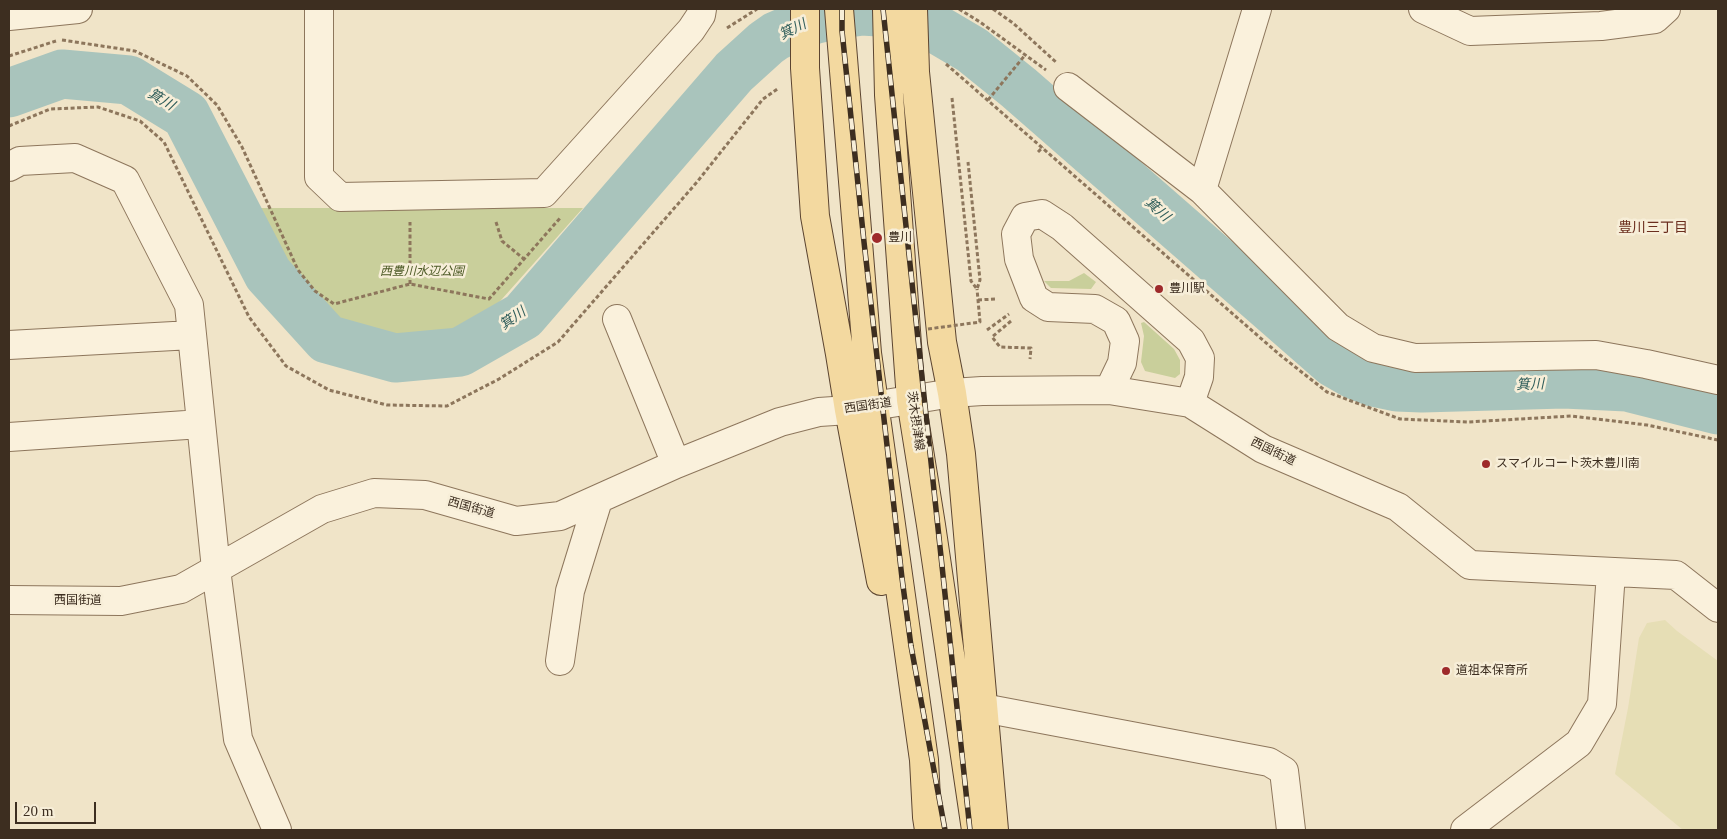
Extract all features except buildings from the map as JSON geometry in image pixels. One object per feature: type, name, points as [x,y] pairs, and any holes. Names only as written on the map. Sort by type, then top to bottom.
[{"type":"main road","points":[[805,9],[805,68],[814,216],[928,823]]},
{"type":"main road","points":[[840,9],[868,353],[924,760],[928,823]]},
{"type":"main road","name":"茨木摂津線","points":[[887,9],[889,95],[911,400],[976,830]]},
{"type":"main road","points":[[912,9],[915,72],[942,342],[961,454],[994,830]]},
{"type":"street","points":[[9,16],[78,9]]},
{"type":"street","points":[[319,9],[319,177],[340,197],[544,193],[691,30],[701,15],[702,9]]},
{"type":"street","points":[[1202,190],[1257,9]]},
{"type":"street","points":[[1423,9],[1470,31],[1601,26],[1655,19],[1666,9]]},
{"type":"street","points":[[1064,76],[1202,190],[1338,327],[1373,348],[1415,358],[1596,356],[1646,364],[1718,380]]},
{"type":"street","points":[[9,167],[20,161],[75,158],[125,180],[189,305],[216,569],[238,740],[277,830]]},
{"type":"street","points":[[1109,390],[1122,363],[1125,341],[1116,322],[1095,309],[1048,307],[1034,298],[1019,259],[1016,234],[1025,217],[1042,214],[1062,227],[1191,341],[1200,358],[1199,376],[1190,403]]},
{"type":"street","points":[[617,319],[676,464]]},
{"type":"street","points":[[9,346],[192,335]]},
{"type":"street","name":"西国街道","points":[[9,600],[121,601],[181,589],[322,508],[374,493],[425,495],[516,521],[560,516],[676,464],[780,422],[819,412],[849,410],[952,393],[1109,390],[1190,403],[1263,449],[1398,507],[1470,565],[1676,575],[1718,608]]},
{"type":"street","points":[[9,437],[201,424]]},
{"type":"street","points":[[560,661],[570,591],[598,500]]},
{"type":"street","points":[[1465,830],[1579,743],[1602,704],[1610,572]]},
{"type":"street","points":[[983,708],[1269,762],[1284,772],[1291,830]]},
{"type":"path","points":[[725,29],[757,9]]},
{"type":"path","points":[[959,9],[1026,54],[1064,76]]},
{"type":"path","points":[[993,9],[1013,23],[1064,76]]},
{"type":"path","points":[[9,56],[59,40],[135,51],[187,76],[217,105],[242,146],[298,270],[315,291],[334,304],[410,284],[489,299],[562,215]]},
{"type":"path","points":[[988,100],[1026,54]]},
{"type":"path","points":[[9,126],[50,109],[98,107],[140,121],[164,142],[249,317],[286,366],[329,390],[387,405],[447,406],[499,379],[558,342],[697,182],[763,99],[776,90]]},
{"type":"path","points":[[952,98],[971,281],[977,289]]},
{"type":"path","points":[[1038,152],[1043,147]]},
{"type":"path","points":[[928,329],[980,322],[977,289],[980,280],[968,162]]},
{"type":"path","points":[[496,194],[495,218],[502,241],[524,260]]},
{"type":"path","points":[[410,218],[410,284]]},
{"type":"path","points":[[978,300],[995,299]]},
{"type":"path","points":[[987,330],[1009,314]]},
{"type":"path","points":[[1011,321],[992,337],[1000,347],[1030,348],[1030,359]]},
{"type":"shaded area","points":[[1665,620],[1718,661],[1718,830],[1683,830],[1615,774],[1639,638],[1647,623]]},
{"type":"green space","name":"西豊川水辺公園","points":[[260,208],[583,208],[494,308],[465,327],[427,336],[382,334],[329,327],[292,275]]},
{"type":"green space","points":[[1084,273],[1096,282],[1091,289],[1051,288],[1044,281],[1069,281]]},
{"type":"green space","points":[[1144,322],[1174,349],[1180,360],[1180,374],[1175,378],[1145,371],[1141,362],[1144,336],[1141,323]]},
{"type":"waterway","name":"箕川","points":[[9,93],[62,74],[129,80],[186,115],[268,274],[327,339],[395,358],[460,352],[523,316],[734,72],[766,43],[776,36],[813,20],[862,11],[879,12],[933,27],[972,50],[1019,88],[1334,363],[1355,375],[1373,382],[1397,387],[1564,384],[1627,387],[1718,410]]},
{"type":"railway","points":[[842,9],[842,31],[864,242],[902,578],[911,646],[945,830]]},
{"type":"railway","points":[[883,9],[970,830]]},
{"type":"place","name":"豊川","points":[[877,238]]},
{"type":"place","name":"豊川駅","points":[[1159,289]]},
{"type":"place","name":"スマイルコート茨木豊川南","points":[[1486,464]]},
{"type":"place","name":"道祖本保育所","points":[[1446,671]]},
{"type":"district","name":"豊川三丁目","points":[[1653,228]]}]
